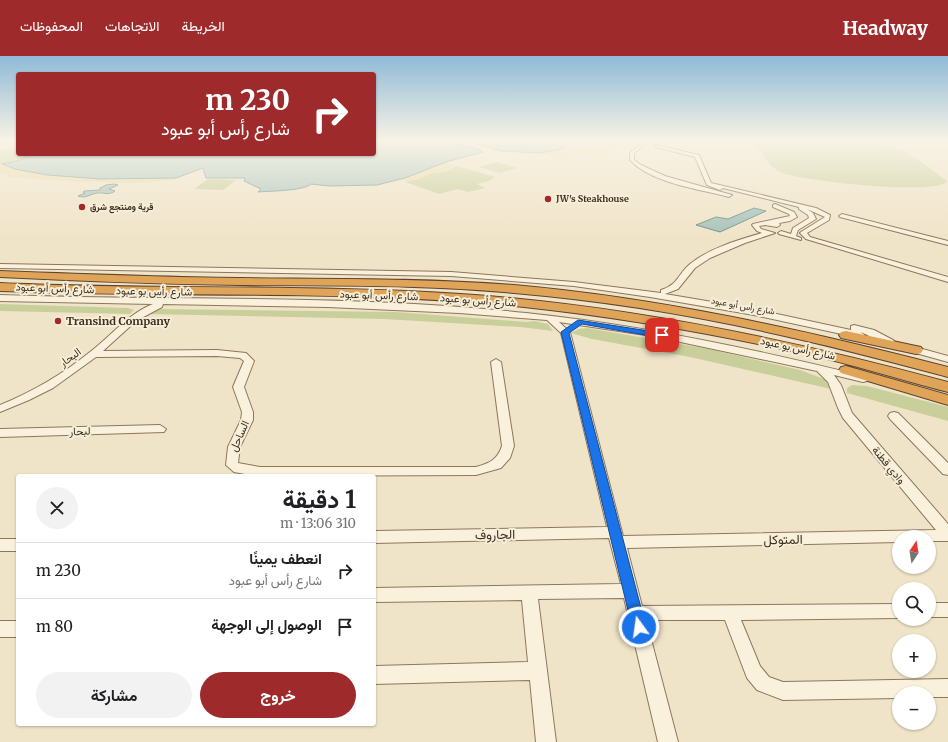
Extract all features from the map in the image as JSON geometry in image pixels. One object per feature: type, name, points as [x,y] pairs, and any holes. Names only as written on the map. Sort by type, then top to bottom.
[{"type":"highway","points":[[0,270],[97,269]]},
{"type":"highway","points":[[397,273],[484,286]]},
{"type":"highway","name":"شارع رأس بو عبود","points":[[0,274],[218,281],[392,282],[484,286],[616,301],[742,322],[948,372]]},
{"type":"highway","name":"شارع رأس بو عبود","points":[[0,287],[422,296],[536,305],[623,316],[719,332],[839,357],[948,386]]},
{"type":"highway","points":[[616,301],[695,309],[794,325],[916,350]]},
{"type":"highway","points":[[623,316],[808,360],[948,400]]},
{"type":"street","points":[[652,172],[681,182],[789,210],[792,213],[794,217],[788,220],[757,224],[755,227],[756,232],[750,238]]},
{"type":"street","points":[[705,172],[711,185],[796,207],[809,212],[813,218],[795,230],[796,237]]},
{"type":"street","points":[[721,186],[817,210],[828,216],[827,219],[803,233],[803,235],[811,239],[948,280]]},
{"type":"street","points":[[842,216],[948,243]]},
{"type":"street","points":[[783,231],[788,220]]},
{"type":"street","points":[[770,223],[796,237],[948,284]]},
{"type":"street","points":[[756,228],[772,233]]},
{"type":"street","points":[[664,292],[675,288],[686,290],[686,270],[693,265],[750,238],[783,231]]},
{"type":"street","name":"شارع رأس أبو عبود","points":[[0,266],[97,269],[452,274],[593,287],[708,304],[798,321],[890,342],[948,359]]},
{"type":"street","name":"شارع رأس أبو عبود","points":[[593,287],[615,285],[664,292],[686,290],[871,332],[890,342]]},
{"type":"street","name":"شارع رأس أبو عبود","points":[[0,298],[143,306],[166,302],[434,308],[549,318],[689,340],[918,391]]},
{"type":"street","name":"البحار","points":[[0,409],[46,387],[94,354],[143,306]]},
{"type":"street","points":[[549,318],[565,332],[668,742]]},
{"type":"street","points":[[565,332],[581,322]]},
{"type":"street","name":"شارع رأس أبو عبود","points":[[930,354],[948,352]]},
{"type":"street","name":"الساحل","points":[[94,354],[217,353],[243,355],[249,361],[240,382],[239,390],[248,410],[248,418],[230,454],[232,465],[260,472],[476,471],[501,463],[506,456],[508,446],[496,362]]},
{"type":"street","name":"وادي قطنة","points":[[819,368],[833,379],[837,385],[841,406],[846,414],[948,535]]},
{"type":"street","points":[[838,392],[844,383],[856,377]]},
{"type":"street","points":[[894,416],[948,471]]},
{"type":"street","name":"لبحار","points":[[0,433],[160,429]]},
{"type":"street","name":"المتوكل","points":[[616,537],[948,535]]},
{"type":"street","name":"الجاروف","points":[[376,537],[616,537]]},
{"type":"street","points":[[0,545],[16,545]]},
{"type":"street","points":[[376,595],[630,591]]},
{"type":"street","points":[[529,593],[546,742]]},
{"type":"street","points":[[936,610],[948,610]]},
{"type":"street","points":[[636,613],[892,611]]},
{"type":"street","points":[[730,612],[753,672],[763,684],[783,691],[948,688]]},
{"type":"street","points":[[0,629],[16,629]]},
{"type":"street","points":[[376,675],[537,671]]},
{"type":"green space","points":[[478,172],[495,177],[489,181],[477,184],[485,188],[468,192],[458,189],[439,194],[405,182],[433,173]]},
{"type":"green space","points":[[780,172],[935,172],[947,181],[938,185],[896,187],[839,183],[792,176]]},
{"type":"green space","points":[[208,179],[236,180],[223,190],[194,189]]},
{"type":"green space","points":[[0,304],[128,308],[134,310],[130,314],[0,311]]},
{"type":"green space","points":[[158,309],[396,312],[527,322],[534,321],[548,324],[553,331],[520,327],[384,319],[148,314]]},
{"type":"green space","points":[[587,328],[709,349],[800,370],[827,380],[831,389],[690,357],[592,339],[571,333],[579,329]]},
{"type":"green space","points":[[852,385],[867,386],[948,407],[948,421],[847,393],[847,388]]},
{"type":"sand","points":[[0,172],[27,172],[88,179],[157,179],[174,178],[185,175],[173,179],[153,182],[128,183],[46,180],[8,177],[8,174],[0,174]]},
{"type":"sand","points":[[420,172],[441,172],[405,182],[405,178]]},
{"type":"water","points":[[31,172],[192,172],[176,178],[100,179],[47,175]]},
{"type":"water","points":[[204,172],[420,172],[405,178],[377,185],[329,186],[311,184],[301,188],[258,192],[261,189],[244,181],[245,178],[206,178]]},
{"type":"water","points":[[106,185],[118,185],[109,189],[115,191],[108,194],[97,193],[86,197],[78,196],[85,193],[83,192],[84,191],[100,190],[100,188]]},
{"type":"water","points":[[754,208],[766,211],[720,232],[696,225],[716,217],[728,219]]},
{"type":"place","name":"JW's Steakhouse","points":[[548,199]]},
{"type":"place","name":"قرية ومنتجع شرق","points":[[82,207]]},
{"type":"place","name":"Transind Company","points":[[58,321]]},
{"type":"route","points":[[639,627],[565,332],[572,326],[581,322],[662,335]]}]
